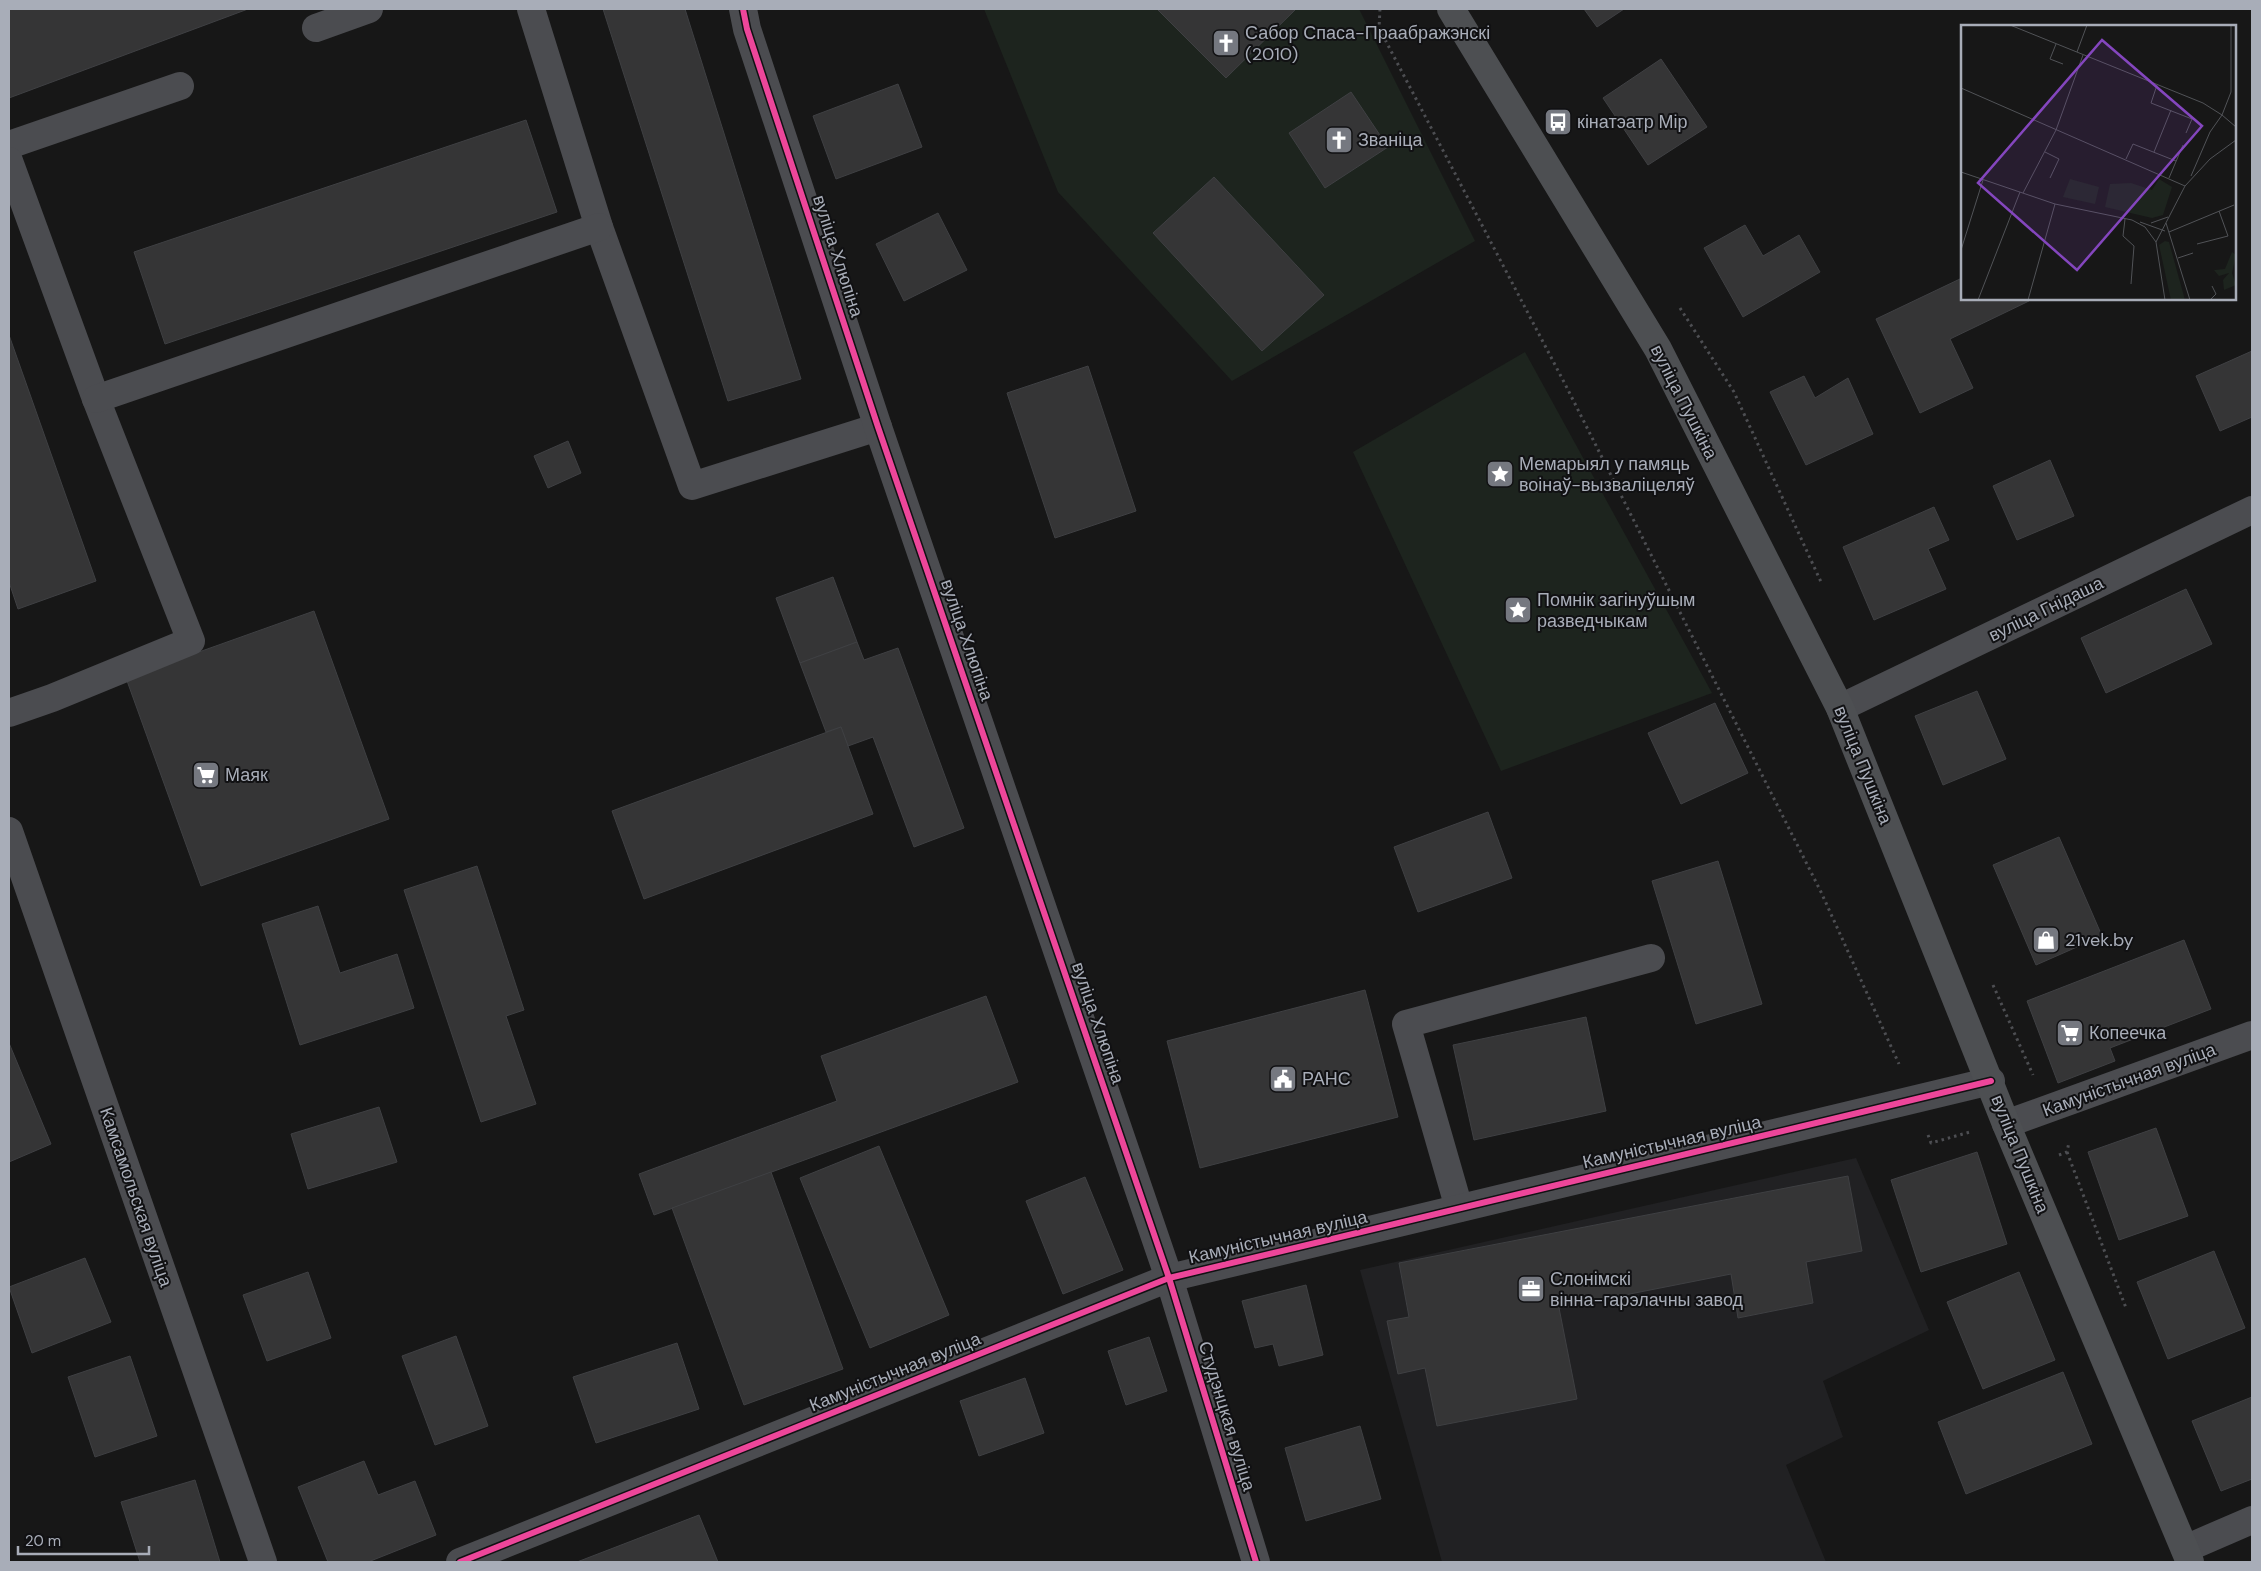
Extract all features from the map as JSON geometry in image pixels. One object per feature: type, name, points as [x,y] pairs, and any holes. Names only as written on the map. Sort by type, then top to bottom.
[{"type":"main road","name":"вуліца Пушкіна","points":[[1451,9],[1658,349],[1840,708],[1991,1081],[2006,1124],[2187,1556]]},
{"type":"street","points":[[316,28],[369,9]]},
{"type":"street","points":[[531,9],[599,226],[692,486],[878,427]]},
{"type":"street","name":"вуліца Хлюпіна","points":[[742,9],[878,427],[1169,1278]]},
{"type":"street","points":[[9,145],[180,86]]},
{"type":"street","points":[[9,162],[96,400],[191,641],[52,698],[9,713]]},
{"type":"street","points":[[96,400],[599,226]]},
{"type":"street","name":"вуліца Гнідаша","points":[[1840,708],[2252,510]]},
{"type":"street","name":"Камсамольская вуліца","points":[[9,831],[263,1562]]},
{"type":"street","points":[[1459,1208],[1406,1024],[1650,958]]},
{"type":"street","name":"Камуністычная вуліца","points":[[2006,1124],[2252,1035]]},
{"type":"street","name":"Камуністычная вуліца","points":[[460,1562],[1169,1278],[1991,1081]]},
{"type":"street","name":"Студэнцкая вуліца","points":[[1169,1278],[1256,1562]]},
{"type":"street","points":[[2187,1556],[2252,1520]]},
{"type":"path","points":[[1380,9],[1379,28],[1579,411],[1812,874],[1915,1099],[1931,1142]]},
{"type":"shaded area","points":[[984,9],[1359,9],[1475,241],[1232,381],[1058,192]]},
{"type":"shaded area","points":[[1525,352],[1712,693],[1501,771],[1353,452]]},
{"type":"shaded area","points":[[1856,1158],[1929,1330],[1823,1381],[1843,1437],[1786,1465],[1826,1562],[1442,1562],[1360,1270]]},
{"type":"building","points":[[9,9],[248,9],[9,98]]},
{"type":"building","points":[[603,9],[685,9],[801,379],[728,401]]},
{"type":"building","name":"Сабор Спаса-Праабражэнскі (2010)","points":[[1157,9],[1296,9],[1226,78]]},
{"type":"building","points":[[1584,9],[1624,9],[1597,27]]},
{"type":"building","points":[[1661,59],[1707,127],[1648,165],[1603,98]]},
{"type":"building","points":[[898,84],[922,147],[836,179],[813,116]]},
{"type":"building","name":"Званіца","points":[[1351,92],[1388,147],[1325,188],[1289,133]]},
{"type":"building","points":[[526,120],[557,212],[165,344],[134,252]]},
{"type":"building","points":[[1214,177],[1324,295],[1262,351],[1153,233]]},
{"type":"building","points":[[938,213],[967,270],[904,301],[876,244]]},
{"type":"building","points":[[1745,225],[1763,256],[1799,235],[1820,272],[1743,317],[1704,248]]},
{"type":"building","points":[[1961,278],[1961,300],[2029,301],[1950,339],[1973,388],[1920,413],[1876,319]]},
{"type":"building","points":[[9,335],[96,581],[18,609],[9,582]]},
{"type":"building","points":[[2252,351],[2252,417],[2220,431],[2196,376]]},
{"type":"building","points":[[1088,366],[1136,511],[1055,538],[1007,393]]},
{"type":"building","points":[[1804,376],[1815,398],[1848,378],[1873,434],[1806,465],[1770,392]]},
{"type":"building","points":[[568,441],[581,473],[548,488],[534,456]]},
{"type":"building","points":[[2050,460],[2074,516],[2017,540],[1993,486]]},
{"type":"building","points":[[1934,507],[1949,540],[1928,549],[1946,589],[1874,620],[1843,547]]},
{"type":"building","points":[[833,577],[857,642],[800,663],[776,598]]},
{"type":"building","points":[[2186,589],[2212,644],[2106,693],[2081,638]]},
{"type":"building","points":[[314,611],[389,819],[201,886],[126,678]]},
{"type":"building","points":[[857,642],[864,660],[898,648],[964,828],[914,847],[873,737],[848,746],[841,727],[826,732],[800,663]]},
{"type":"building","points":[[1977,691],[2006,759],[1943,785],[1915,716]]},
{"type":"building","points":[[1715,703],[1748,773],[1681,804],[1648,733]]},
{"type":"building","points":[[841,727],[873,814],[644,899],[612,811]]},
{"type":"building","points":[[1488,812],[1512,878],[1418,912],[1394,847]]},
{"type":"building","points":[[2059,837],[2102,936],[2036,965],[1993,865]]},
{"type":"building","points":[[1718,861],[1762,1004],[1696,1024],[1652,881]]},
{"type":"building","points":[[477,866],[524,1010],[506,1016],[536,1104],[481,1122],[404,890]]},
{"type":"building","points":[[318,906],[340,973],[397,954],[414,1008],[300,1045],[262,924]]},
{"type":"building","points":[[2184,940],[2211,1009],[2110,1048],[2115,1061],[2058,1083],[2027,1001]]},
{"type":"building","name":"РАНС","points":[[1365,990],[1398,1117],[1200,1168],[1167,1041]]},
{"type":"building","points":[[986,996],[1018,1082],[654,1215],[639,1174],[837,1101],[821,1056]]},
{"type":"building","points":[[1586,1017],[1606,1111],[1474,1140],[1453,1045]]},
{"type":"building","points":[[9,1043],[51,1144],[9,1162]]},
{"type":"building","points":[[379,1107],[397,1162],[308,1189],[291,1134]]},
{"type":"building","points":[[2156,1128],[2188,1216],[2119,1240],[2088,1152]]},
{"type":"building","points":[[879,1146],[949,1315],[870,1348],[800,1178]]},
{"type":"building","points":[[1977,1152],[2007,1244],[1921,1272],[1891,1180]]},
{"type":"building","points":[[771,1172],[843,1369],[744,1405],[672,1208]]},
{"type":"building","name":"Слонімскі вінна-гарэлачны завод","points":[[1848,1176],[1862,1251],[1806,1262],[1813,1303],[1738,1318],[1731,1274],[1559,1308],[1577,1399],[1437,1426],[1425,1368],[1398,1374],[1387,1321],[1409,1317],[1399,1263]]},
{"type":"building","points":[[1085,1177],[1123,1270],[1063,1294],[1026,1201]]},
{"type":"building","points":[[2214,1251],[2245,1328],[2168,1359],[2137,1282]]},
{"type":"building","points":[[85,1258],[111,1322],[32,1353],[9,1287]]},
{"type":"building","points":[[308,1272],[331,1338],[267,1361],[243,1295]]},
{"type":"building","points":[[2019,1272],[2055,1360],[1983,1389],[1947,1302]]},
{"type":"building","points":[[1306,1285],[1323,1355],[1279,1366],[1273,1344],[1255,1348],[1242,1301]]},
{"type":"building","points":[[456,1336],[488,1426],[435,1445],[402,1356]]},
{"type":"building","points":[[1149,1337],[1167,1391],[1126,1405],[1108,1351]]},
{"type":"building","points":[[677,1343],[699,1409],[596,1443],[573,1377]]},
{"type":"building","points":[[130,1356],[157,1436],[95,1457],[68,1377]]},
{"type":"building","points":[[2063,1372],[2092,1444],[1966,1494],[1938,1422]]},
{"type":"building","points":[[1025,1378],[1044,1433],[979,1456],[960,1401]]},
{"type":"building","points":[[2252,1397],[2252,1479],[2221,1491],[2192,1421]]},
{"type":"building","points":[[1360,1426],[1381,1499],[1306,1521],[1285,1448]]},
{"type":"building","points":[[364,1461],[378,1495],[415,1481],[436,1535],[368,1562],[328,1562],[298,1487]]},
{"type":"building","points":[[195,1480],[220,1562],[140,1562],[121,1502]]},
{"type":"building","points":[[699,1515],[718,1562],[577,1562]]},
{"type":"cycle path","points":[[743,9],[747,29],[878,427],[1169,1278],[1256,1562]]},
{"type":"cycle path","points":[[460,1562],[1169,1278],[1991,1081]]},
{"type":"place","name":"Сабор Спаса-Праабражэнскі (2010)","points":[[1226,43]]},
{"type":"place","name":"кінатэатр Мір","points":[[1558,122]]},
{"type":"place","name":"Званіца","points":[[1339,140]]},
{"type":"place","name":"Мемарыял у памяць воінаў-вызваліцеляў","points":[[1500,474]]},
{"type":"place","name":"Помнік загінуўшым разведчыкам","points":[[1518,610]]},
{"type":"place","name":"Маяк","points":[[206,775]]},
{"type":"place","name":"21vek.by","points":[[2046,940]]},
{"type":"place","name":"Копеечка","points":[[2070,1033]]},
{"type":"place","name":"РАНС","points":[[1283,1079]]},
{"type":"place","name":"Слонімскі вінна-гарэлачны завод","points":[[1531,1289]]}]
